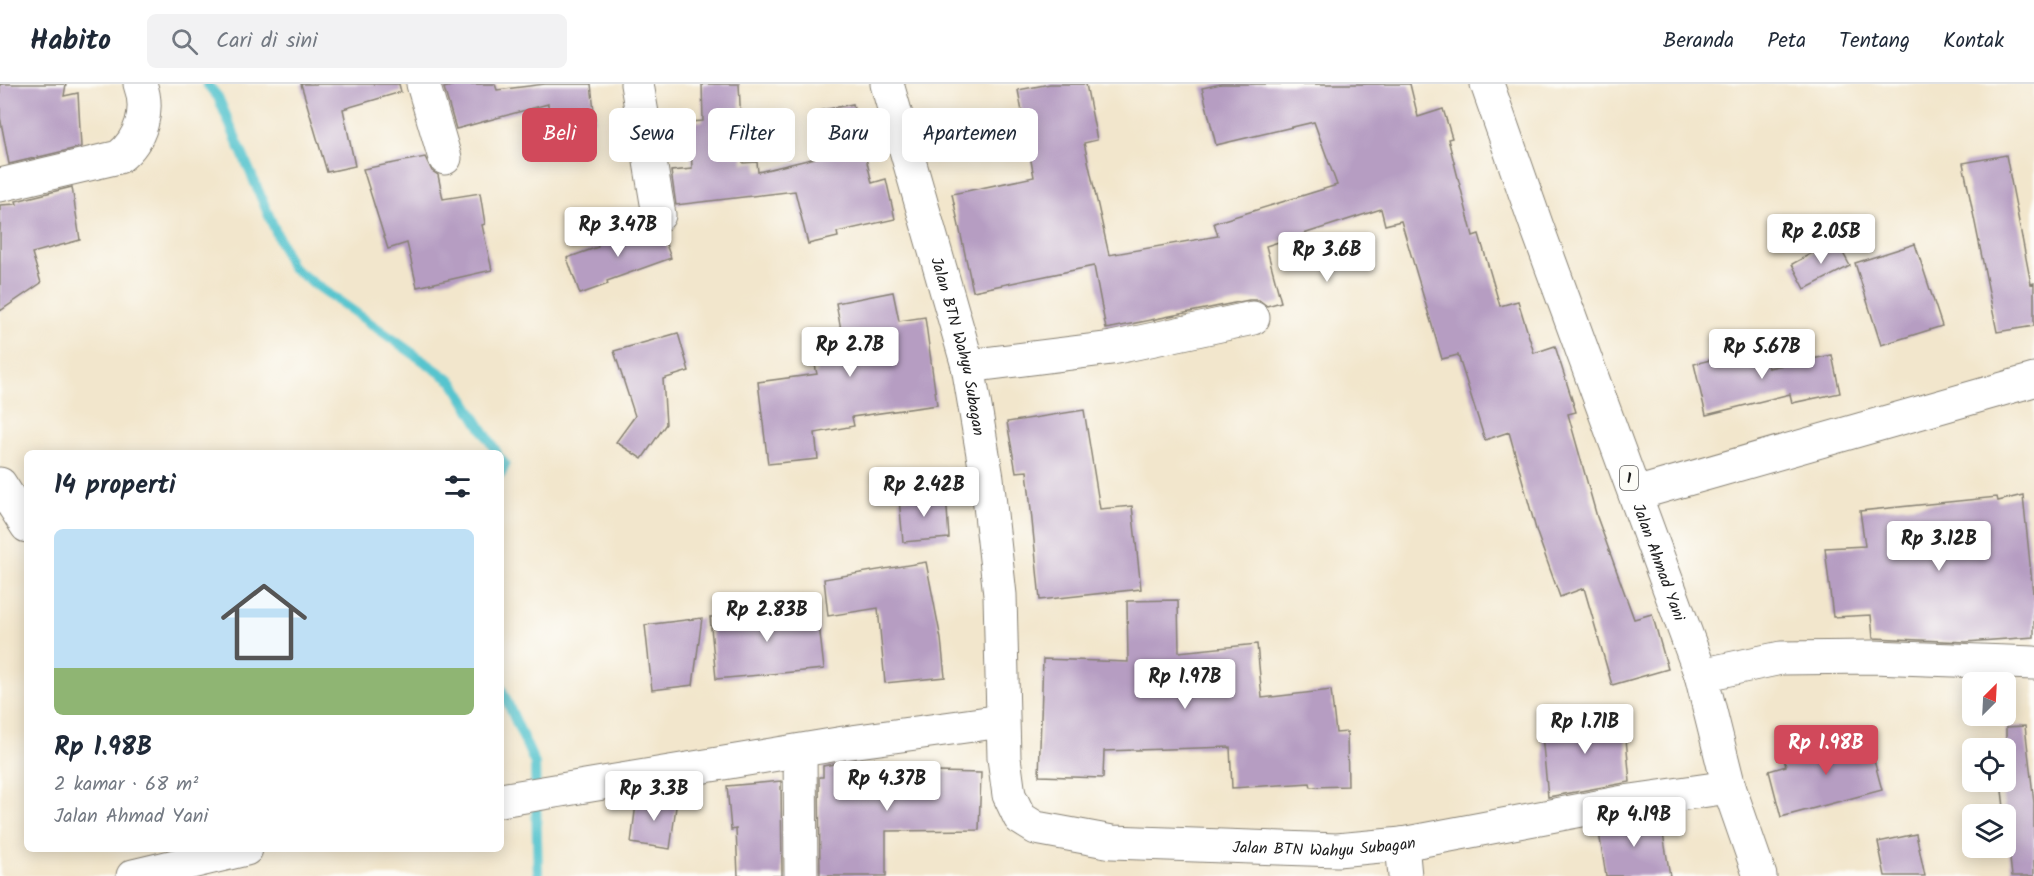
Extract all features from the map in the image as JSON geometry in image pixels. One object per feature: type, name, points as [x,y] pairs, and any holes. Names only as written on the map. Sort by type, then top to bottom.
[{"type":"main road","points":[[0,185],[119,157],[133,146],[142,123],[144,94],[140,84]]},
{"type":"main road","points":[[423,84],[446,158]]},
{"type":"main road","points":[[637,84],[659,215]]},
{"type":"main road","name":"Jalan BTN Wahyu Subagan","points":[[886,84],[968,366],[987,478],[1000,595],[1002,721],[1009,795],[1020,818],[1036,828],[1112,842],[1250,849],[1337,850],[1402,844],[1624,802],[1729,787]]},
{"type":"main road","name":"Jalan Ahmad Yani","points":[[1487,84],[1701,675],[1729,787],[1760,876]]},
{"type":"main road","points":[[968,366],[1112,348],[1253,318]]},
{"type":"main road","points":[[1635,494],[2034,380]]},
{"type":"main road","points":[[0,484],[24,521]]},
{"type":"main road","points":[[1701,675],[1781,658],[1873,657],[2034,663]]},
{"type":"main road","points":[[514,798],[800,751],[1002,721]]},
{"type":"main road","points":[[800,751],[801,876]]},
{"type":"main road","points":[[1402,844],[1405,876]]},
{"type":"main road","points":[[133,876],[233,852]]},
{"type":"building","points":[[0,84],[66,84],[64,96],[78,93],[81,147],[9,164],[0,117]]},
{"type":"building","points":[[301,84],[399,84],[401,92],[343,109],[355,166],[327,172]]},
{"type":"building","points":[[458,84],[495,84],[497,90],[545,84],[591,84],[594,108],[548,108],[548,104],[522,108],[522,111],[456,129],[444,88]]},
{"type":"building","points":[[702,84],[739,84],[740,108],[708,108],[708,162],[757,162],[758,172],[807,160],[807,162],[867,162],[872,183],[886,179],[895,219],[837,232],[838,237],[808,244],[795,191],[676,205],[671,171],[692,169],[692,162],[696,162],[696,122],[703,121]]},
{"type":"building","points":[[1050,84],[1086,84],[1097,140],[1084,143],[1109,255],[1218,236],[1214,223],[1337,185],[1314,122],[1216,145],[1202,88],[1221,84],[1410,84],[1418,117],[1443,109],[1452,138],[1448,139],[1473,236],[1479,234],[1500,306],[1518,301],[1534,353],[1555,346],[1576,412],[1568,414],[1597,517],[1634,619],[1652,614],[1668,669],[1612,685],[1584,588],[1560,597],[1537,533],[1509,432],[1485,440],[1458,355],[1442,359],[1401,221],[1385,225],[1381,209],[1266,246],[1281,302],[1267,306],[1259,300],[1249,300],[1106,329],[1094,266],[973,291],[952,194],[1034,177],[1031,162],[1038,162],[1038,108],[1021,108],[1018,90]]},
{"type":"building","points":[[853,104],[854,108],[833,108]]},
{"type":"building","points":[[2006,155],[2031,284],[2034,283],[2034,326],[1997,332],[1963,163]]},
{"type":"building","points":[[425,157],[432,171],[438,175],[443,199],[480,193],[485,224],[482,225],[492,270],[417,287],[407,243],[388,249],[363,169]]},
{"type":"building","points":[[72,187],[80,240],[32,253],[41,283],[0,311],[0,205],[17,204],[16,201]]},
{"type":"building","points":[[645,227],[653,233],[662,233],[671,258],[607,281],[608,284],[580,294],[567,258],[598,247],[597,244]]},
{"type":"building","points":[[1836,240],[1850,266],[1805,289],[1792,264]]},
{"type":"building","points":[[1915,244],[1942,326],[1881,345],[1855,263]]},
{"type":"building","points":[[893,292],[899,321],[925,317],[937,405],[852,417],[854,426],[815,433],[818,459],[768,464],[758,382],[817,374],[809,338],[841,330],[836,303]]},
{"type":"building","points":[[678,333],[689,371],[663,379],[666,424],[642,459],[616,442],[635,416],[614,351]]},
{"type":"building","points":[[1763,347],[1768,368],[1832,355],[1840,393],[1792,403],[1790,394],[1706,415],[1694,364]]},
{"type":"building","points":[[1084,410],[1100,509],[1132,506],[1141,589],[1040,600],[1027,471],[1016,472],[1007,422]]},
{"type":"building","points":[[946,494],[949,538],[903,542],[899,499]]},
{"type":"building","points":[[2023,495],[2034,603],[2034,637],[1966,642],[1873,638],[1871,615],[1833,617],[1825,548],[1865,546],[1860,511],[1997,497],[1998,501]]},
{"type":"building","points":[[926,562],[941,639],[945,677],[885,683],[878,608],[828,616],[824,579]]},
{"type":"building","points":[[1178,600],[1179,652],[1257,644],[1262,698],[1331,690],[1336,733],[1347,732],[1348,786],[1311,787],[1310,783],[1232,788],[1230,747],[1104,751],[1103,778],[1039,776],[1043,659],[1128,662],[1127,601]]},
{"type":"building","points":[[817,606],[824,669],[716,679],[710,617],[761,616],[760,611]]},
{"type":"building","points":[[702,618],[693,685],[652,690],[645,625]]},
{"type":"building","points":[[1624,717],[1630,782],[1548,797],[1541,725]]},
{"type":"building","points":[[2025,726],[2034,803],[2034,876],[2012,876],[2010,858],[2016,858],[2016,804],[2004,804],[2002,792],[2016,792],[2016,738],[2006,738],[2006,727]]},
{"type":"building","points":[[1867,734],[1882,790],[1781,817],[1769,771],[1786,766],[1783,756]]},
{"type":"building","points":[[856,760],[856,767],[892,767],[892,771],[981,773],[979,830],[886,831],[886,876],[820,876],[819,777],[823,777],[823,766]]},
{"type":"building","points":[[781,781],[782,876],[738,876],[736,829],[731,830],[727,786]]},
{"type":"building","points":[[637,796],[677,800],[670,849],[631,843]]},
{"type":"building","points":[[1660,816],[1670,876],[1606,876],[1598,826]]},
{"type":"building","points":[[1916,834],[1925,876],[1885,876],[1878,842]]},
{"type":"waterway","points":[[207,84],[218,97],[291,267],[453,382],[495,450]]},
{"type":"waterway","points":[[504,464],[504,467]]},
{"type":"waterway","points":[[504,695],[535,764],[538,876]]}]
